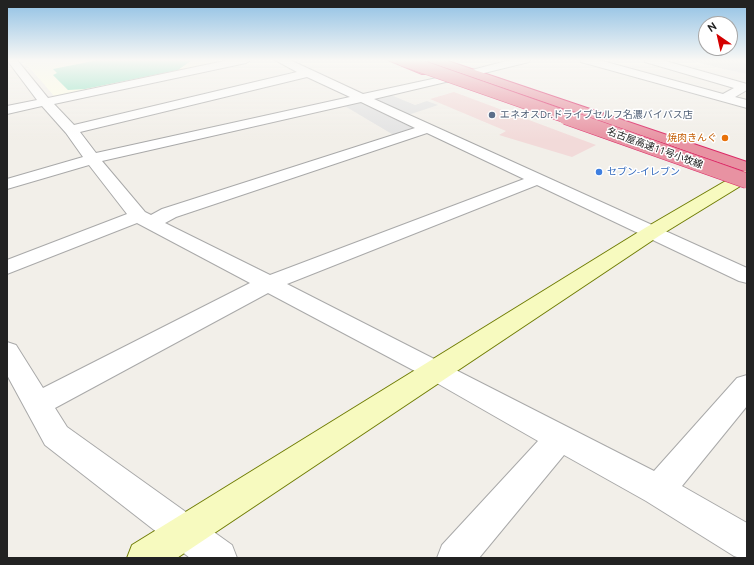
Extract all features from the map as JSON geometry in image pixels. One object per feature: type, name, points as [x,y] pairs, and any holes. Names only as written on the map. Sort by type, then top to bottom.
[{"type":"highway","points":[[469,86],[745,176]]},
{"type":"highway","name":"名古屋高速11号小牧線","points":[[481,86],[745,176]]},
{"type":"highway","points":[[491,86],[745,176]]},
{"type":"highway","name":"名古屋高速11号小牧線","points":[[504,86],[745,176]]},
{"type":"highway","points":[[513,86],[745,176]]},
{"type":"street","points":[[31,86],[71,130],[92,159],[145,219],[437,371],[658,490],[747,543]]},
{"type":"street","points":[[7,110],[120,86]]},
{"type":"street","points":[[71,130],[252,86]]},
{"type":"street","points":[[337,86],[430,128],[747,276]]},
{"type":"street","points":[[7,184],[92,159],[413,86]]},
{"type":"street","points":[[681,86],[747,104]]},
{"type":"street","points":[[724,98],[744,87],[742,86]]},
{"type":"street","points":[[7,267],[145,219],[169,213],[430,128]]},
{"type":"street","points":[[145,558],[652,232],[745,176]]},
{"type":"street","points":[[38,404],[269,283],[539,179]]},
{"type":"street","points":[[7,352],[56,436],[219,558]]},
{"type":"street","points":[[658,490],[747,386]]},
{"type":"street","points":[[455,558],[560,438]]},
{"type":"shaded area","points":[[46,86],[105,86],[55,97]]},
{"type":"shaded area","name":"エネオスDr.ドライブセルフ名濃バイパス店","points":[[454,92],[596,145],[572,157],[499,135],[506,131],[430,99]]},
{"type":"shaded area","points":[[391,95],[415,105],[427,101],[438,105],[408,115],[374,100],[375,98]]},
{"type":"shaded area","points":[[361,103],[414,128],[415,131],[397,137],[343,105]]},
{"type":"green space","points":[[64,86],[98,86],[85,89],[68,90]]},
{"type":"place","name":"エネオスDr.ドライブセルフ名濃バイパス店","points":[[492,115]]},
{"type":"place","name":"焼肉きんぐ","points":[[725,138]]},
{"type":"place","name":"セブン-イレブン","points":[[599,172]]}]
